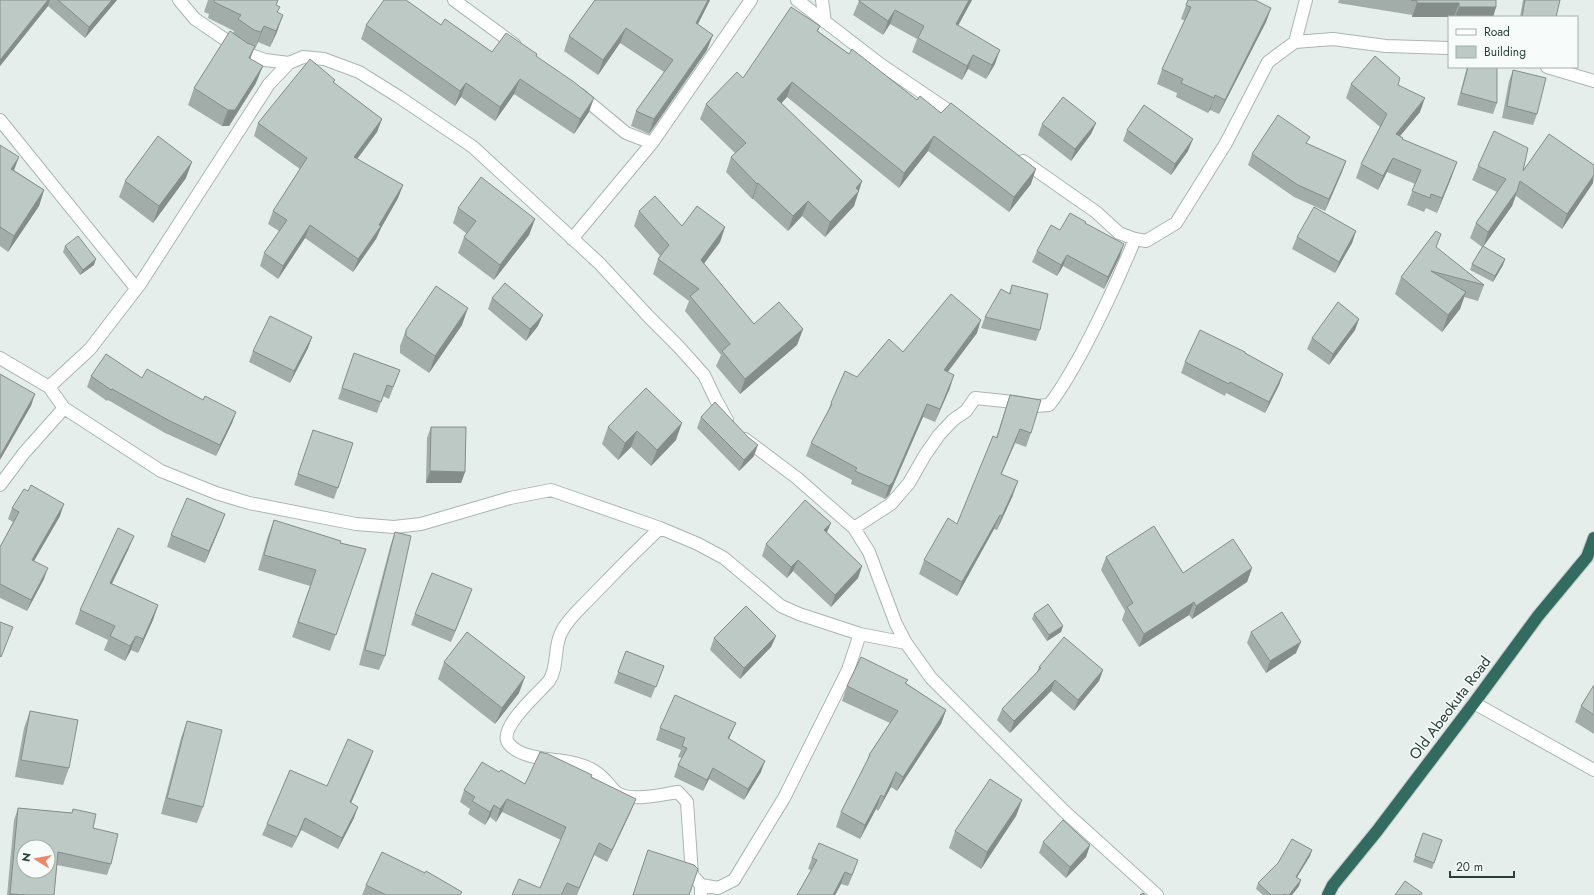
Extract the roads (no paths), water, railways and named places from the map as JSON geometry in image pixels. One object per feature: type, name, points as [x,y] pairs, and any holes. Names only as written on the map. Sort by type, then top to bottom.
[{"type":"highway","name":"Old Abeokuta Road","points":[[1328,895],[1333,885],[1377,831],[1538,616],[1587,556],[1594,538]]},
{"type":"street","points":[[179,0],[195,19],[245,52],[265,60],[289,63]]},
{"type":"street","points":[[454,0],[522,51]]},
{"type":"street","points":[[572,239],[652,143],[750,0]]},
{"type":"street","points":[[797,0],[880,64],[966,122]]},
{"type":"street","points":[[822,0],[825,22]]},
{"type":"street","points":[[1295,42],[1306,0]]},
{"type":"street","points":[[1011,153],[1096,212],[1118,233],[1135,240],[1146,241],[1176,223],[1226,143],[1268,62],[1295,42],[1333,39],[1386,46],[1448,48]]},
{"type":"street","points":[[49,387],[90,349],[136,288],[269,84],[289,63],[303,57],[324,59],[359,72],[473,147],[599,263],[704,375],[729,422],[749,443],[797,478],[854,528],[868,552],[896,624],[906,643],[931,678],[1064,811],[1158,895]]},
{"type":"street","points":[[1551,68],[1594,81]]},
{"type":"street","points":[[567,85],[626,133],[652,143]]},
{"type":"street","points":[[0,120],[136,288]]},
{"type":"street","points":[[854,528],[891,504],[909,483],[925,455],[939,435],[953,420],[966,410],[975,398],[1036,406],[1049,405],[1059,393],[1115,289],[1135,240]]},
{"type":"street","points":[[0,358],[49,387],[64,408],[161,471],[216,493],[249,503],[356,524],[394,527],[421,524],[510,498],[551,490],[660,528],[698,544],[724,558],[781,606],[799,614],[860,634],[906,643]]},
{"type":"street","points":[[0,485],[24,453],[64,408]]},
{"type":"street","points":[[660,528],[570,618],[559,638],[555,667],[550,679],[520,712],[508,730],[506,738],[509,744],[530,756],[572,762],[590,767],[604,778],[616,792],[630,797],[678,792],[687,802],[692,875],[701,890],[718,888],[734,880],[784,798],[848,670],[860,634]]},
{"type":"street","points":[[1474,703],[1594,770]]}]
